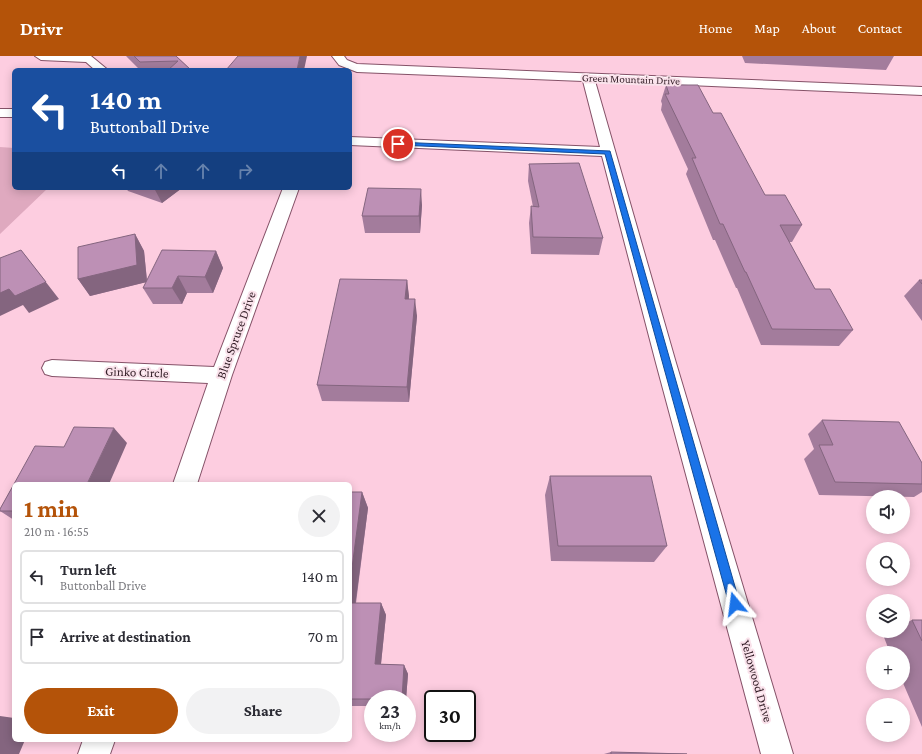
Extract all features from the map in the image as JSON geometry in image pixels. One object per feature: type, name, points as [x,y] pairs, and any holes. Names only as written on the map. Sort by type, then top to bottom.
[{"type":"street","points":[[41,56],[89,59],[100,68]]},
{"type":"street","name":"Green Mountain Drive","points":[[340,59],[348,66],[357,68],[922,90]]},
{"type":"street","name":"Yellowood Drive","points":[[588,77],[777,754]]},
{"type":"street","points":[[0,113],[12,113]]},
{"type":"street","points":[[352,142],[608,152]]},
{"type":"street","name":"Blue Spruce Drive","points":[[186,482],[221,375],[291,190]]},
{"type":"street","name":"Ginko Circle","points":[[52,368],[221,375]]},
{"type":"street","points":[[94,754],[98,742]]},
{"type":"shaded area","points":[[0,147],[12,148],[12,190],[46,190],[0,234]]},
{"type":"building","points":[[134,56],[176,56],[189,68],[170,68],[178,61],[140,62]]},
{"type":"building","points":[[238,56],[300,56],[297,68],[228,68]]},
{"type":"building","points":[[666,85],[698,85],[713,113],[721,113],[765,195],[785,195],[802,225],[780,225],[815,289],[830,289],[853,330],[772,329],[723,224],[720,224],[692,158],[696,158],[665,94],[669,94]]},
{"type":"building","points":[[579,163],[603,238],[533,237],[531,206],[539,207],[529,164]]},
{"type":"building","points":[[368,188],[421,189],[419,216],[362,216]]},
{"type":"building","points":[[135,234],[137,265],[78,279],[78,247]]},
{"type":"building","points":[[21,250],[46,282],[15,296],[9,289],[0,293],[0,258]]},
{"type":"building","points":[[162,250],[216,251],[205,277],[178,276],[172,288],[143,288]]},
{"type":"building","points":[[340,279],[407,280],[405,299],[415,299],[407,387],[317,385]]},
{"type":"building","points":[[822,420],[899,422],[922,463],[922,484],[835,482],[819,445],[833,445]]},
{"type":"building","points":[[74,427],[114,428],[88,482],[15,482],[35,446],[64,447]]},
{"type":"building","points":[[550,476],[651,476],[667,546],[558,546]]},
{"type":"building","points":[[12,488],[12,511],[0,511]]},
{"type":"building","points":[[352,492],[362,492],[352,568]]},
{"type":"building","points":[[352,603],[381,603],[375,664],[404,665],[403,690],[364,690],[364,699],[352,699]]},
{"type":"building","points":[[912,620],[922,620],[922,641]]},
{"type":"building","points":[[611,752],[687,754],[611,754]]},
{"type":"route","points":[[398,144],[573,152],[608,152],[666,363],[735,604]]}]
